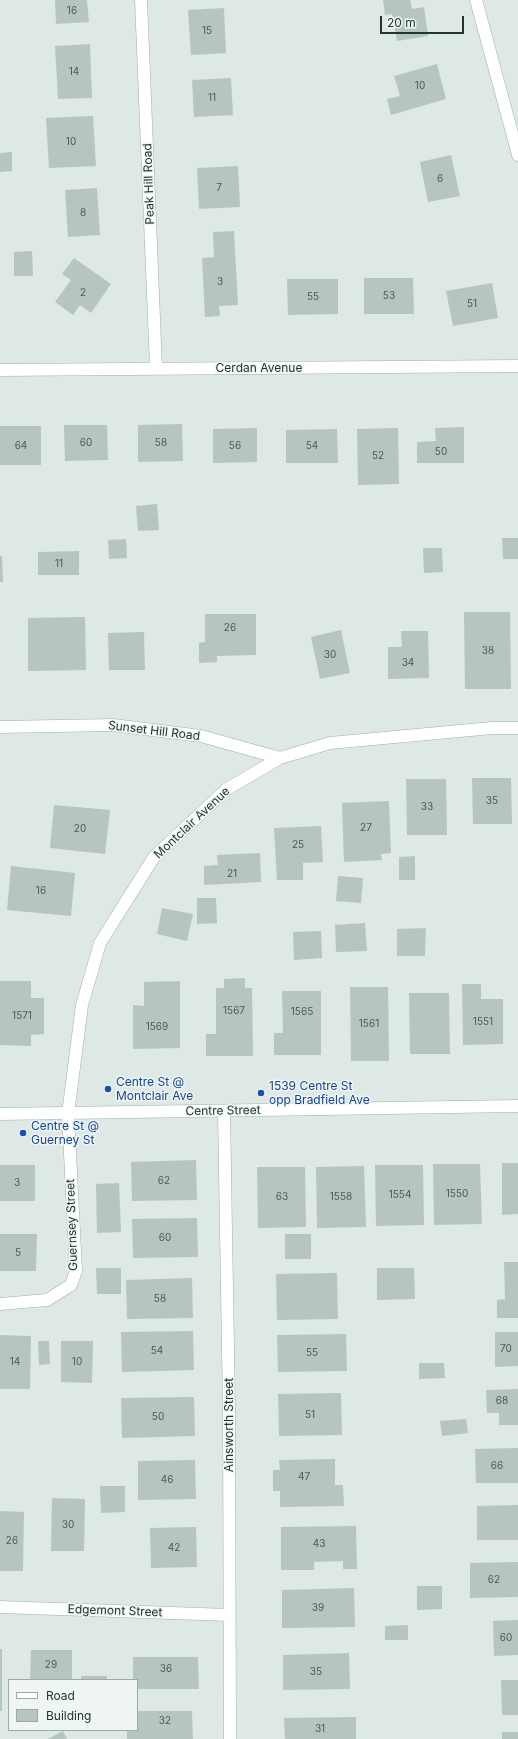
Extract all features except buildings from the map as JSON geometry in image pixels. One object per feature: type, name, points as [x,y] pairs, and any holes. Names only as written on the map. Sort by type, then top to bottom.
[{"type":"street","name":"Peak Hill Road","points":[[141,0],[156,368]]},
{"type":"street","points":[[476,0],[518,156]]},
{"type":"street","name":"Cerdan Avenue","points":[[0,370],[518,366]]},
{"type":"street","name":"Sunset Hill Road","points":[[0,727],[113,725],[201,736],[280,758]]},
{"type":"street","name":"Montclair Avenue","points":[[68,1114],[82,1005],[100,943],[154,857],[227,789],[280,758],[330,743],[492,728],[518,728]]},
{"type":"street","name":"Centre Street","points":[[0,1114],[518,1106]]},
{"type":"street","name":"Ainsworth Street","points":[[224,1111],[229,1409],[230,1739]]},
{"type":"street","name":"Guernsey Street","points":[[0,1304],[48,1300],[71,1285],[76,1271],[68,1114]]},
{"type":"street","name":"Edgemont Street","points":[[0,1607],[229,1615]]},
{"type":"place","name":"Centre St @ Montclair Ave","points":[[108,1089]]},
{"type":"place","name":"1539 Centre St opp Bradfield Ave","points":[[261,1093]]},
{"type":"place","name":"Centre St @ Guerney St","points":[[23,1133]]}]
